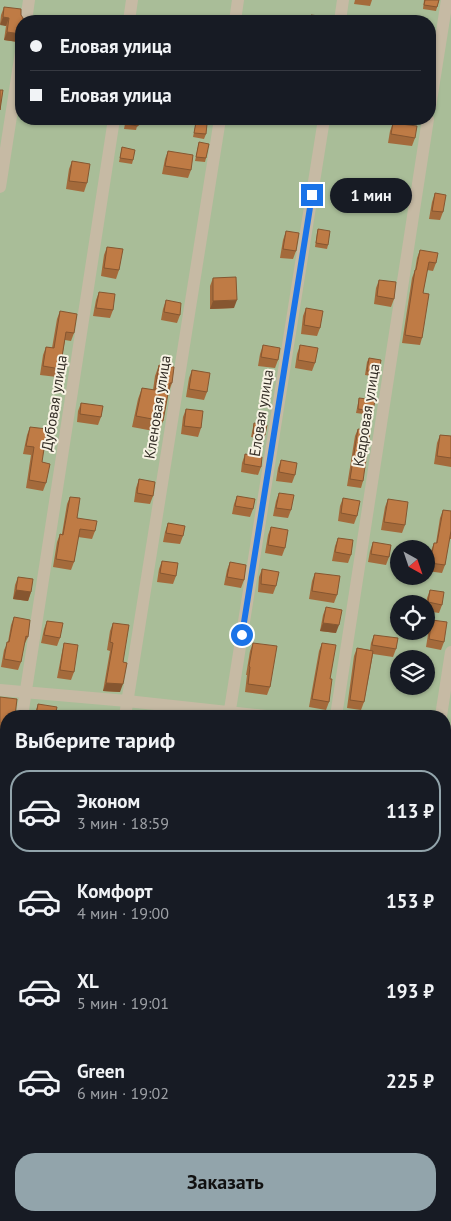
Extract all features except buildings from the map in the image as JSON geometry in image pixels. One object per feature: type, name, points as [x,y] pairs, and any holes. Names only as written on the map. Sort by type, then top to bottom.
[{"type":"street","points":[[27,15],[30,0]]},
{"type":"street","points":[[130,15],[132,0]]},
{"type":"street","points":[[236,15],[238,0]]},
{"type":"street","points":[[341,15],[343,0]]},
{"type":"street","points":[[436,69],[447,0]]},
{"type":"street","points":[[0,187],[15,91]]},
{"type":"street","name":"Дубовая улица","points":[[23,710],[113,125]]},
{"type":"street","name":"Кленовая улица","points":[[126,710],[219,125]]},
{"type":"street","name":"Еловая улица","points":[[231,710],[323,125]]},
{"type":"street","name":"Кедровая улица","points":[[337,710],[427,125]]},
{"type":"street","points":[[442,710],[451,652]]},
{"type":"street","points":[[0,690],[127,701],[198,710]]},
{"type":"green space","points":[[0,0],[451,0],[451,710],[0,710]]},
{"type":"route","points":[[242,635],[312,195]]}]
